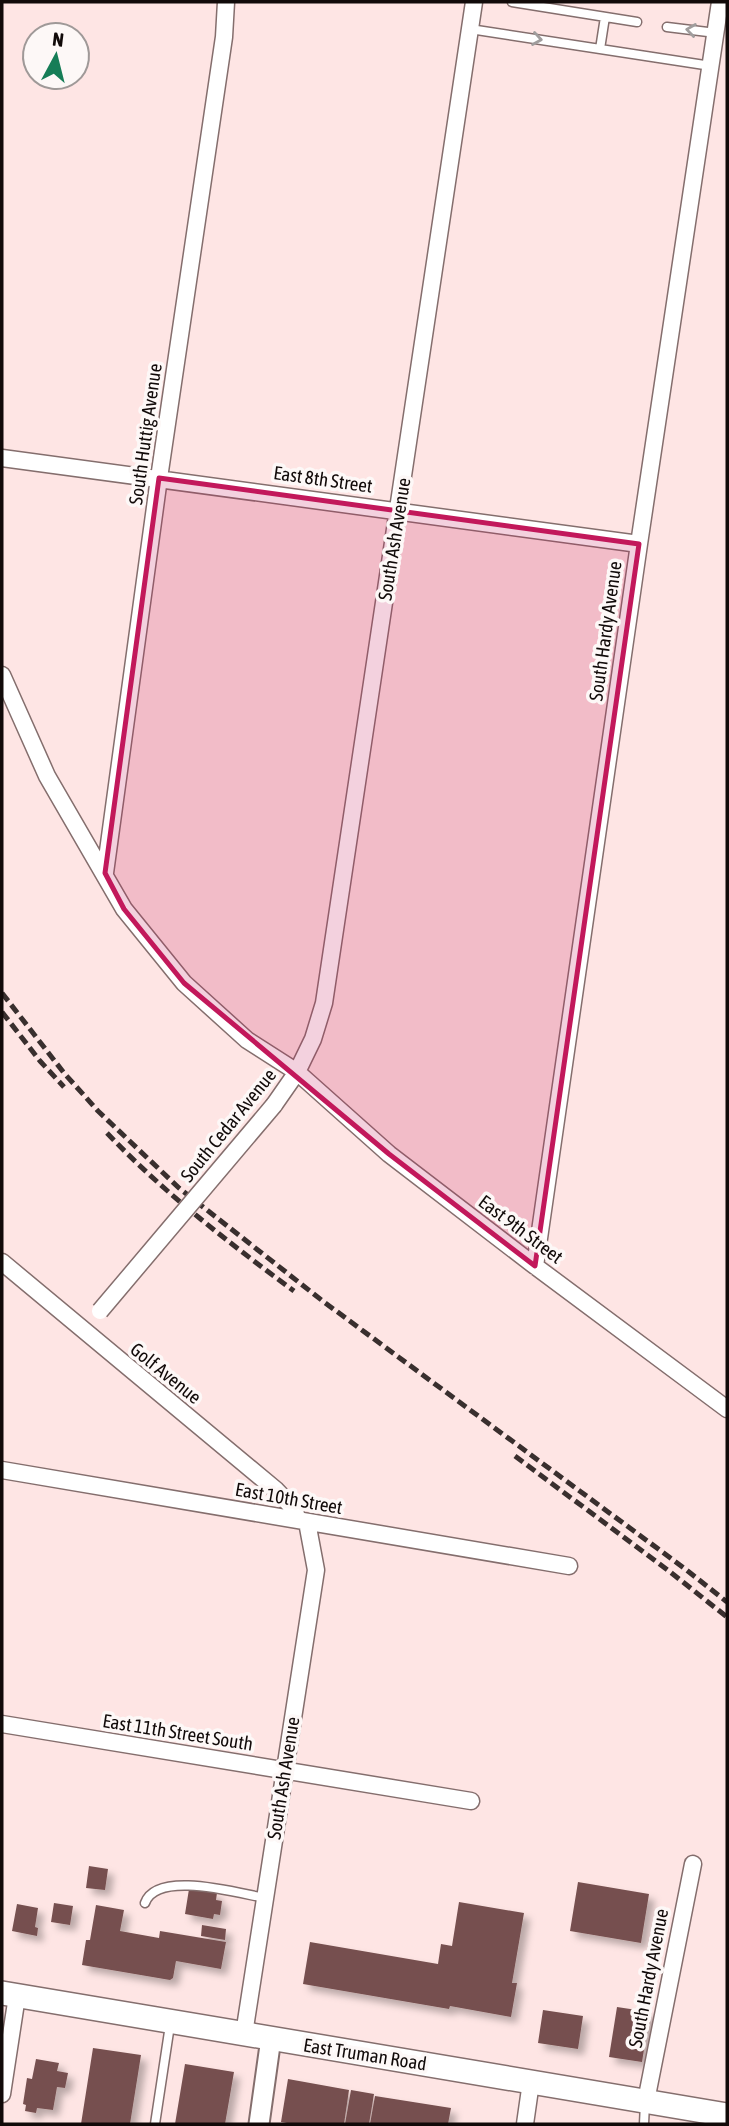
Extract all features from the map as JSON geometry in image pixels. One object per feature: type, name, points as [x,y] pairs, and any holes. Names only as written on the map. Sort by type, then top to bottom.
[{"type":"main road","name":"East Truman Road","points":[[9,1995],[646,2101],[716,2117]]},
{"type":"street","name":"South Huttig Avenue","points":[[105,873],[159,478],[224,37],[226,2]]},
{"type":"street","name":"South Ash Avenue","points":[[297,1072],[313,1039],[324,1003],[474,2]]},
{"type":"street","name":"South Hardy Avenue","points":[[534,1266],[720,2]]},
{"type":"street","name":"East 8th Street","points":[[2,458],[639,544]]},
{"type":"street","name":"South Cedar Avenue","points":[[2,675],[47,776],[124,909],[184,983],[247,1040],[297,1072],[274,1105],[100,1311],[85,1333]]},
{"type":"street","name":"East 9th Street","points":[[297,1072],[389,1154],[727,1409]]},
{"type":"street","name":"Golf Avenue","points":[[2,1262],[275,1490],[302,1521]]},
{"type":"street","name":"East 10th Street","points":[[2,1470],[569,1566]]},
{"type":"street","name":"South Ash Avenue","points":[[244,2034],[316,1570],[302,1521]]},
{"type":"street","name":"East 11th Street South","points":[[2,1724],[471,1801]]},
{"type":"street","name":"South Hardy Avenue","points":[[646,2101],[693,1864]]},
{"type":"street","points":[[2,2094],[9,1995]]},
{"type":"street","points":[[259,2124],[271,2038]]},
{"type":"street","points":[[525,2124],[531,2082]]},
{"type":"lane","points":[[512,2],[637,22]]},
{"type":"lane","points":[[600,49],[605,17]]},
{"type":"lane","points":[[667,27],[716,33]]},
{"type":"lane","points":[[470,29],[711,66]]},
{"type":"lane","points":[[145,1903],[153,1891],[164,1886],[181,1884],[265,1898]]},
{"type":"lane","points":[[155,2124],[170,2022]]},
{"type":"lane","points":[[644,2124],[646,2101]]},
{"type":"highlighted area","points":[[159,478],[639,544],[535,1266],[389,1154],[184,983],[124,909],[105,873]]},
{"type":"building","points":[[89,1866],[108,1869],[105,1890],[86,1888]]},
{"type":"building","points":[[578,1882],[649,1894],[641,1943],[570,1931]]},
{"type":"building","points":[[189,1889],[217,1893],[216,1900],[222,1901],[220,1915],[214,1914],[213,1919],[185,1914]]},
{"type":"building","points":[[459,1902],[524,1913],[512,1983],[517,1983],[511,2017],[303,1984],[310,1942],[438,1964],[441,1944],[452,1946]]},
{"type":"building","points":[[54,1903],[73,1906],[70,1925],[51,1922]]},
{"type":"building","points":[[17,1904],[38,1908],[35,1927],[38,1928],[37,1936],[12,1931]]},
{"type":"building","points":[[96,1905],[124,1910],[120,1931],[159,1938],[160,1931],[226,1942],[221,1969],[176,1961],[173,1978],[170,1980],[82,1965],[86,1940],[90,1940]]},
{"type":"building","points":[[202,1925],[226,1929],[225,1940],[201,1936]]},
{"type":"building","points":[[617,2007],[650,2012],[642,2062],[609,2057]]},
{"type":"building","points":[[543,2010],[583,2016],[578,2049],[538,2043]]},
{"type":"building","points":[[93,2048],[141,2055],[130,2124],[81,2124]]},
{"type":"building","points":[[36,2059],[59,2063],[57,2071],[68,2073],[65,2088],[57,2087],[53,2110],[37,2108],[36,2113],[25,2111],[26,2105],[23,2104],[27,2078],[32,2079]]},
{"type":"building","points":[[185,2064],[234,2072],[225,2124],[175,2124]]},
{"type":"building","points":[[288,2079],[349,2090],[344,2124],[281,2122]]},
{"type":"building","points":[[351,2090],[374,2094],[369,2124],[345,2124]]},
{"type":"building","points":[[375,2096],[451,2108],[448,2124],[370,2124]]},
{"type":"railway","points":[[2,993],[64,1073],[98,1111],[179,1188],[324,1302],[727,1602]]},
{"type":"railway","points":[[2,1012],[64,1087]]},
{"type":"railway","points":[[107,1133],[174,1196],[294,1291]]},
{"type":"railway","points":[[515,1456],[727,1617]]}]
